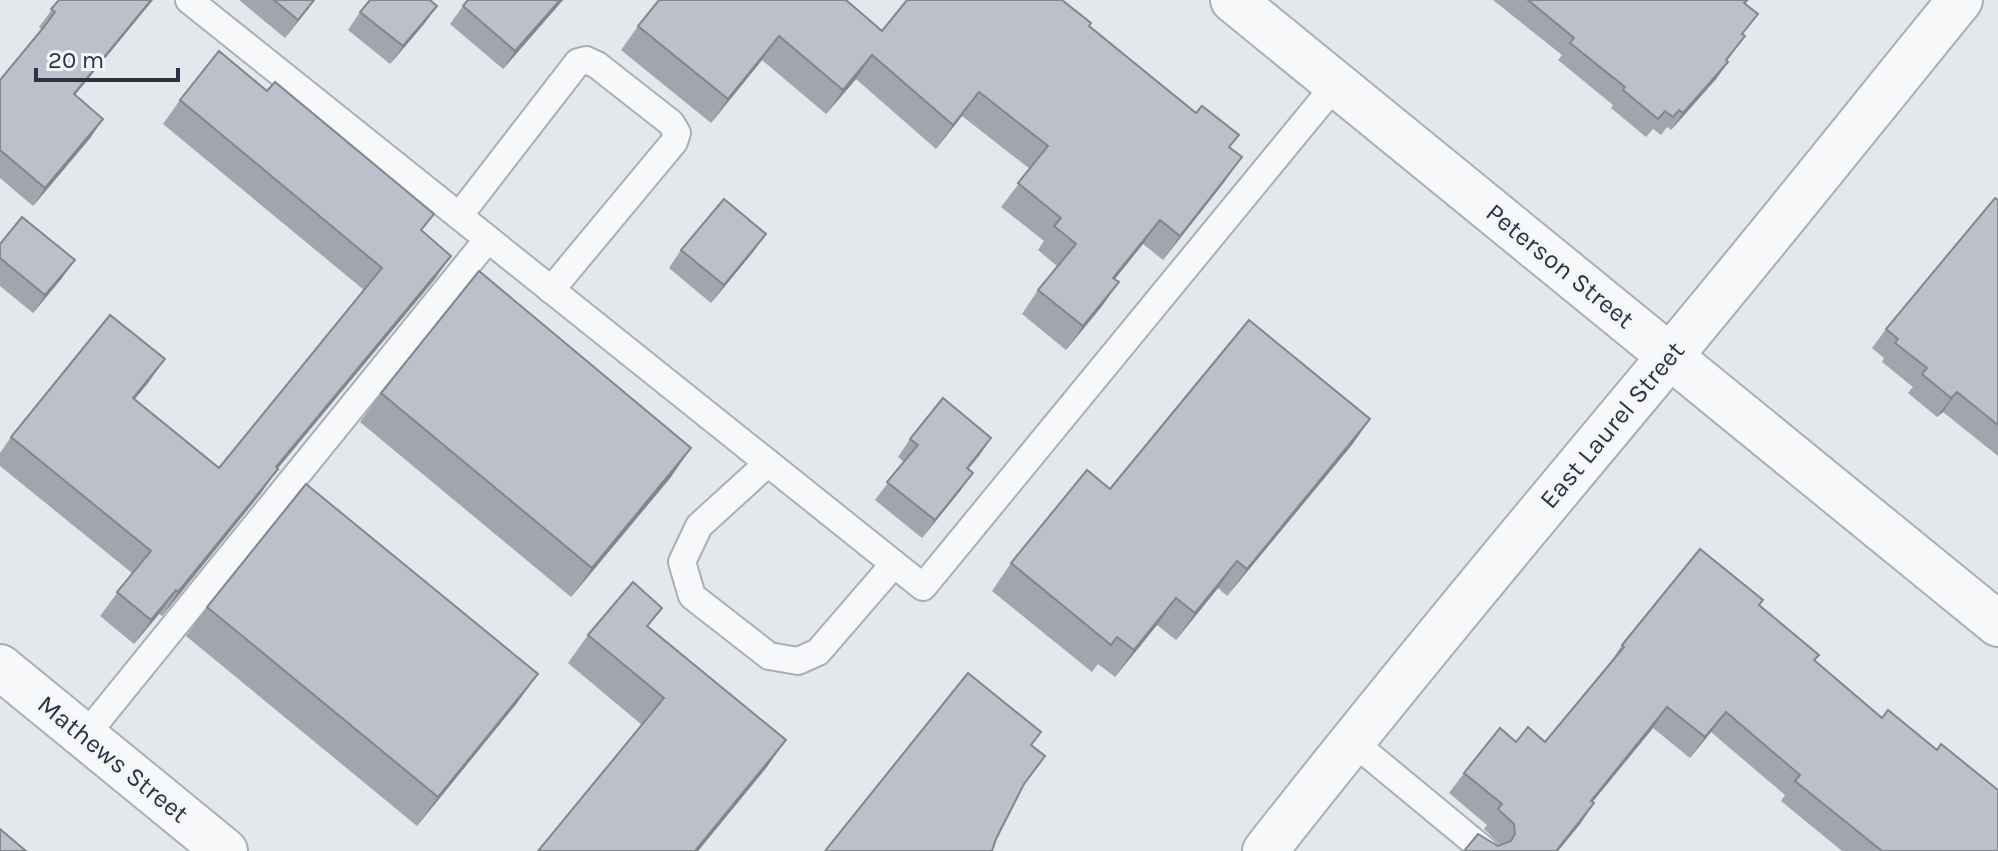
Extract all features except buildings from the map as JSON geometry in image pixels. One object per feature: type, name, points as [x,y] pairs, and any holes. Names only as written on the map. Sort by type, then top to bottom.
[{"type":"street","name":"Peterson Street","points":[[1233,0],[1998,624]]},
{"type":"street","name":"East Laurel Street","points":[[1265,851],[1960,0]]},
{"type":"street","name":"Mathews Street","points":[[0,667],[225,851]]},
{"type":"lane","points":[[189,0],[923,587],[1336,84]]},
{"type":"lane","points":[[459,216],[578,62],[586,60],[597,65],[671,123],[677,133],[674,142],[551,290]]},
{"type":"lane","points":[[85,736],[488,239]]},
{"type":"lane","points":[[768,463],[699,526],[682,562],[692,596],[769,656],[798,661],[818,652],[894,564]]},
{"type":"lane","points":[[1352,741],[1485,851]]}]
